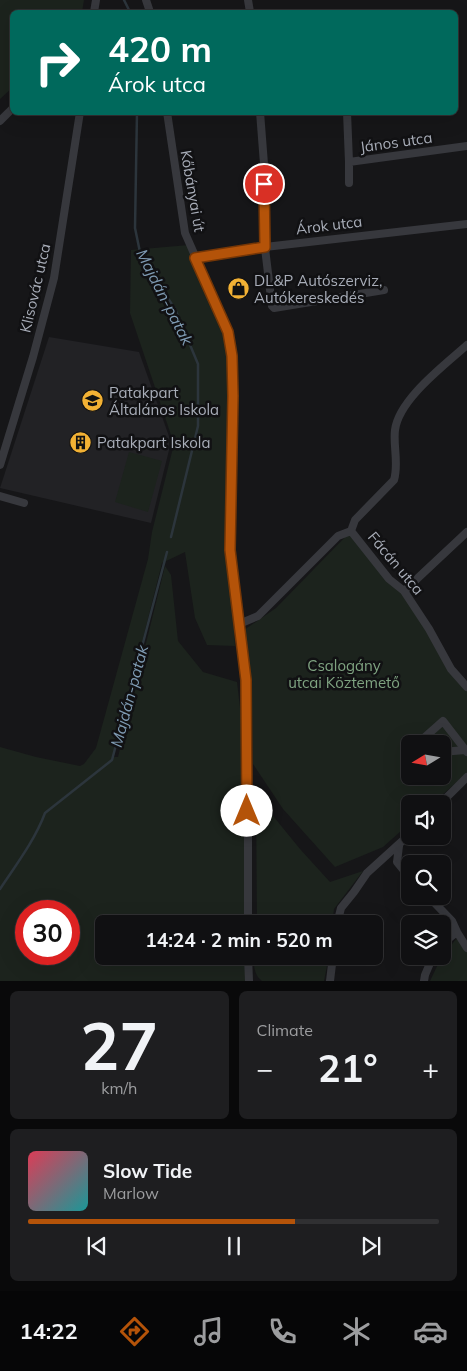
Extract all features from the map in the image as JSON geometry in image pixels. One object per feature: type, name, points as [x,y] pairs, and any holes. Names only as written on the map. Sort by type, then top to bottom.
[{"type":"street","points":[[0,121],[10,111]]},
{"type":"street","name":"Klisovác utca","points":[[0,465],[33,357],[54,278],[80,115]]},
{"type":"street","name":"Kőbányai út","points":[[167,115],[185,233],[228,332],[231,346],[233,396],[230,550],[246,680],[248,732],[248,915]]},
{"type":"street","points":[[260,115],[264,164],[265,247],[272,306],[274,308],[384,290]]},
{"type":"street","name":"János utca","points":[[347,115],[349,162],[467,146]]},
{"type":"street","points":[[349,162],[350,183]]},
{"type":"street","name":"Árok utca","points":[[195,258],[265,247],[467,224]]},
{"type":"street","points":[[351,531],[355,520],[394,480],[396,473],[395,428],[406,404],[416,392],[467,345]]},
{"type":"street","points":[[0,496],[24,503]]},
{"type":"street","name":"Fácán utca","points":[[238,624],[258,616],[338,536],[351,531],[389,579],[404,591],[429,629],[451,669],[467,687]]},
{"type":"street","points":[[404,591],[467,532]]},
{"type":"street","points":[[427,735],[443,722],[466,751]]},
{"type":"street","points":[[451,752],[466,751]]},
{"type":"street","points":[[449,795],[467,777]]},
{"type":"street","points":[[399,846],[397,862],[401,867]]},
{"type":"street","points":[[339,915],[341,908],[367,873],[399,846]]},
{"type":"street","points":[[437,905],[452,921],[467,948]]},
{"type":"street","points":[[451,937],[457,932]]},
{"type":"street","points":[[248,965],[248,981]]},
{"type":"street","points":[[330,981],[332,965]]},
{"type":"street","points":[[424,981],[429,965]]},
{"type":"shaded area","name":"Patakpart Általános Iskola","points":[[49,337],[139,352],[171,442],[151,523],[0,488]]},
{"type":"green space","points":[[0,0],[84,0],[82,10],[10,10],[10,90],[0,99]]},
{"type":"green space","points":[[189,245],[231,346],[230,550],[235,646],[207,645],[195,618],[185,552],[162,563],[113,757],[118,757],[165,566],[171,575],[178,641],[203,672],[237,682],[244,741],[248,915],[95,915],[95,965],[248,965],[248,981],[0,981],[0,747],[80,766],[84,764],[96,748],[148,559],[152,532],[174,444],[130,313],[131,250]]},
{"type":"green space","points":[[129,452],[162,461],[148,512],[115,502]]},
{"type":"green space","name":"Csalogány utcai Köztemető","points":[[351,531],[396,586],[467,687],[467,773],[442,795],[401,795],[401,831],[383,847],[335,867],[283,809],[253,764],[252,710],[244,630],[276,608]]},
{"type":"green space","points":[[256,795],[330,882],[363,871],[334,909],[333,915],[257,915]]},
{"type":"green space","points":[[456,939],[461,940],[467,951],[467,981],[430,981],[438,965],[451,965],[451,946]]},
{"type":"green space","points":[[254,965],[327,965],[324,981],[262,981],[259,979]]},
{"type":"waterway","name":"Majdán-patak","points":[[124,0],[129,10]]},
{"type":"waterway","name":"Majdán-patak","points":[[137,115],[135,228],[141,257],[175,309],[198,364],[198,426],[171,537]]},
{"type":"waterway","name":"Majdán-patak","points":[[0,889],[31,843],[45,813],[112,760],[167,552]]},
{"type":"place","name":"DL&P Autószerviz, Autókereskedés","points":[[238,289]]},
{"type":"place","name":"Patakpart Általános Iskola","points":[[93,401]]},
{"type":"place","name":"Patakpart Iskola","points":[[81,442]]},
{"type":"route","points":[[247,811],[248,732],[246,680],[230,550],[232,356],[228,332],[211,290],[195,258],[265,247],[264,184]]}]
